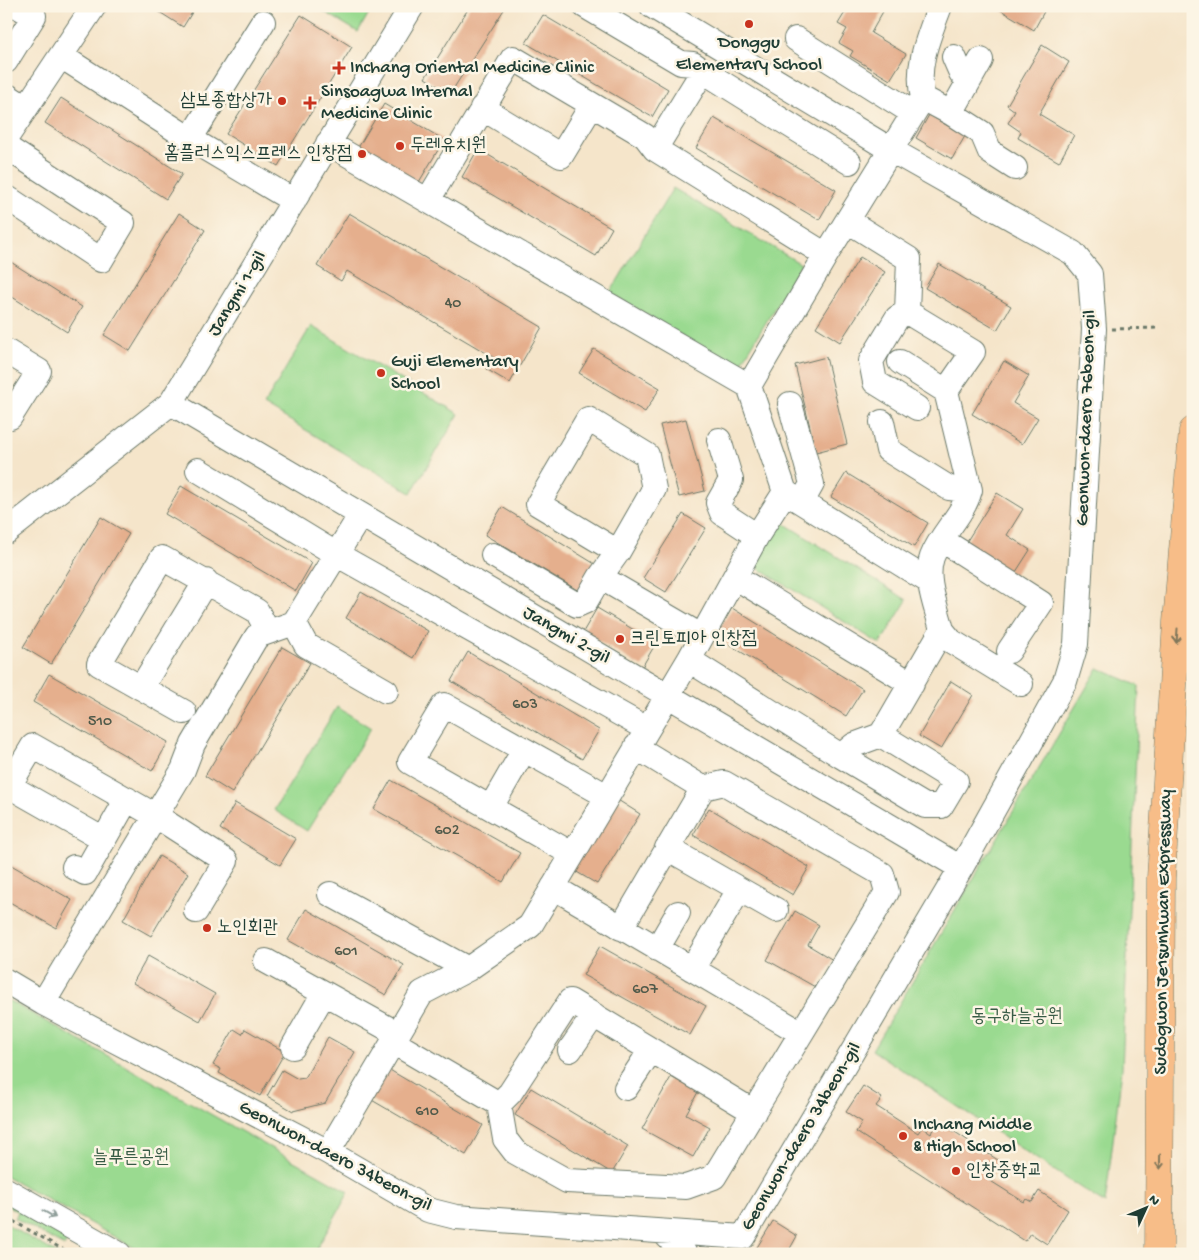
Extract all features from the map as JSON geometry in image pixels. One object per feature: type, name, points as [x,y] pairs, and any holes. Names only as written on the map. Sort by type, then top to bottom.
[{"type":"highway","name":"Sudogwon Je1sunhwan Expressway","points":[[1160,1254],[1161,878],[1177,622],[1193,431]]},
{"type":"street","points":[[6,61],[34,16],[17,6]]},
{"type":"street","points":[[6,138],[94,6]]},
{"type":"street","name":"Jangmi 1-gil","points":[[6,532],[171,403],[412,6]]},
{"type":"street","points":[[585,6],[681,63],[693,64],[849,162]]},
{"type":"street","name":"Geonwon-daero 76beon-gil","points":[[652,6],[891,150],[1073,253],[1090,274],[1094,329],[1076,644],[1064,682],[961,868]]},
{"type":"street","points":[[749,386],[826,255],[918,106],[919,83],[925,48],[940,6]]},
{"type":"street","points":[[190,139],[263,22]]},
{"type":"street","points":[[796,40],[918,106],[951,113],[982,133],[990,152],[1016,168]]},
{"type":"street","points":[[61,56],[190,139],[294,201]]},
{"type":"street","points":[[954,57],[961,73],[969,81]]},
{"type":"street","points":[[428,200],[513,58],[645,136],[655,149],[826,255]]},
{"type":"street","points":[[951,113],[981,60]]},
{"type":"street","points":[[655,149],[703,71]]},
{"type":"street","points":[[6,95],[26,108]]},
{"type":"street","points":[[482,108],[561,156],[592,105]]},
{"type":"street","points":[[328,143],[749,386],[794,496],[930,582]]},
{"type":"street","points":[[6,147],[124,223],[101,260],[6,197]]},
{"type":"street","points":[[848,220],[909,259],[907,312]]},
{"type":"street","points":[[907,312],[973,352],[946,391]]},
{"type":"street","points":[[907,312],[897,318],[871,361],[876,382],[917,408]]},
{"type":"street","points":[[6,351],[39,371],[10,417],[6,414]]},
{"type":"street","points":[[900,362],[946,391],[970,490],[966,506],[932,558],[930,582],[942,630],[951,641],[1021,684]]},
{"type":"street","name":"Jangmi 2-gil","points":[[171,403],[360,516],[961,868]]},
{"type":"street","points":[[328,1152],[422,993],[468,969],[530,926],[689,660],[757,536],[794,496],[812,484],[790,404]]},
{"type":"street","points":[[493,555],[577,605],[586,601],[618,552],[654,489],[647,455],[588,419],[538,504],[618,552]]},
{"type":"street","points":[[882,422],[888,450],[949,488],[970,490]]},
{"type":"street","points":[[719,440],[731,480],[718,503],[722,513],[757,536]]},
{"type":"street","points":[[198,470],[641,738],[703,788]]},
{"type":"street","points":[[43,1003],[183,770],[193,744],[256,636],[294,623],[360,516]]},
{"type":"street","points":[[942,540],[1041,603],[1009,651]]},
{"type":"street","points":[[184,712],[99,664],[162,558],[257,611],[268,632]]},
{"type":"street","points":[[600,577],[702,636]]},
{"type":"street","points":[[141,688],[206,581]]},
{"type":"street","points":[[748,585],[912,684]]},
{"type":"street","points":[[294,623],[306,645],[386,691]]},
{"type":"street","points":[[841,756],[854,745],[881,735],[942,630]]},
{"type":"street","points":[[689,660],[841,756],[925,806],[941,806],[956,781],[881,735]]},
{"type":"street","points":[[572,854],[410,762],[444,705],[607,796]]},
{"type":"street","points":[[104,840],[9,786],[33,746],[156,816],[226,861],[196,911]]},
{"type":"street","points":[[491,808],[524,750]]},
{"type":"street","points":[[266,960],[324,993],[499,1104],[505,1139],[515,1152],[567,1181],[686,1187],[714,1177],[887,892],[882,874],[724,783],[703,788],[621,928]]},
{"type":"street","points":[[74,867],[85,873],[127,799]]},
{"type":"street","points":[[667,848],[776,910]]},
{"type":"street","name":"Geonwon-daero 34beon-gil","points":[[6,981],[43,1003],[328,1152],[428,1210],[456,1217],[663,1232],[739,1246],[961,868]]},
{"type":"street","points":[[553,887],[801,1033]]},
{"type":"street","points":[[692,969],[739,890]]},
{"type":"street","points":[[330,894],[468,969]]},
{"type":"street","points":[[656,949],[678,913]]},
{"type":"street","points":[[293,1047],[324,993]]},
{"type":"street","points":[[499,1104],[510,1093],[570,1001],[754,1112]]},
{"type":"street","points":[[570,1050],[594,1015]]},
{"type":"street","points":[[626,1088],[651,1050]]},
{"type":"street","points":[[6,1190],[119,1254]]},
{"type":"street","points":[[663,1232],[685,1254]]},
{"type":"path","points":[[1094,329],[1159,328]]},
{"type":"path","points":[[6,1217],[71,1254]]},
{"type":"green space","points":[[315,6],[373,6],[358,32]]},
{"type":"green space","points":[[673,188],[801,264],[738,369],[610,293]]},
{"type":"green space","points":[[311,326],[459,414],[411,493],[264,405]]},
{"type":"green space","points":[[780,521],[907,600],[880,644],[753,565]]},
{"type":"green space","name":"동구하늘공원","points":[[1098,668],[1139,686],[1122,1069],[1105,1204],[872,1050]]},
{"type":"green space","points":[[337,707],[371,728],[307,831],[274,810]]},
{"type":"green space","name":"늘푸른공원","points":[[6,999],[349,1192],[314,1254],[145,1254],[6,1176]]},
{"type":"green space","points":[[6,1198],[71,1235],[64,1246],[15,1218],[18,1212],[6,1205]]},
{"type":"green space","points":[[6,1224],[58,1254],[6,1254]]},
{"type":"building","points":[[150,6],[196,6],[183,27]]},
{"type":"building","points":[[470,6],[505,8],[450,94],[425,78]]},
{"type":"building","points":[[849,6],[886,6],[871,33],[906,54],[890,80],[850,56],[853,51],[839,43],[847,29],[838,24]]},
{"type":"building","points":[[994,6],[1047,6],[1034,30]]},
{"type":"building","name":"삼보종합상가","points":[[301,15],[352,47],[278,166],[226,134]]},
{"type":"building","points":[[543,15],[668,89],[652,117],[526,43]]},
{"type":"building","points":[[1042,45],[1069,62],[1039,114],[1074,135],[1059,162],[1018,138],[1021,132],[1008,123],[1015,111],[1007,105]]},
{"type":"building","points":[[61,98],[182,174],[166,199],[45,123]]},
{"type":"building","name":"두레유치원","points":[[384,104],[444,140],[416,187],[356,151]]},
{"type":"building","points":[[929,115],[965,136],[952,159],[916,138]]},
{"type":"building","points":[[714,118],[836,190],[819,220],[696,148]]},
{"type":"building","points":[[478,149],[612,228],[596,256],[462,177]]},
{"type":"building","points":[[179,213],[205,230],[130,351],[104,335]]},
{"type":"building","points":[[349,213],[542,327],[510,383],[486,369],[493,357],[347,271],[341,281],[317,266]]},
{"type":"building","points":[[860,257],[885,272],[840,342],[816,327]]},
{"type":"building","points":[[6,259],[82,307],[67,332],[6,293]]},
{"type":"building","points":[[939,264],[1011,306],[997,330],[925,288]]},
{"type":"building","points":[[594,349],[660,388],[645,412],[579,373]]},
{"type":"building","points":[[826,357],[847,444],[816,452],[795,365]]},
{"type":"building","points":[[1004,361],[1029,376],[1013,403],[1038,418],[1022,444],[972,414]]},
{"type":"building","points":[[686,419],[705,491],[679,497],[660,425]]},
{"type":"building","points":[[846,473],[928,523],[914,547],[831,497]]},
{"type":"building","points":[[181,486],[312,563],[296,591],[165,514]]},
{"type":"building","points":[[997,493],[1023,509],[1007,535],[1030,550],[1014,575],[965,544]]},
{"type":"building","points":[[502,507],[595,564],[579,591],[485,535]]},
{"type":"building","points":[[683,514],[706,528],[666,592],[643,578]]},
{"type":"building","points":[[101,517],[129,534],[51,664],[23,647]]},
{"type":"building","points":[[361,592],[428,631],[413,658],[346,618]]},
{"type":"building","points":[[597,608],[656,643],[642,667],[583,632]]},
{"type":"building","points":[[732,608],[863,689],[846,716],[715,636]]},
{"type":"building","points":[[282,647],[310,663],[232,793],[205,776]]},
{"type":"building","points":[[468,652],[599,730],[582,759],[451,681]]},
{"type":"building","points":[[49,674],[168,742],[152,771],[33,702]]},
{"type":"building","points":[[951,681],[973,695],[941,749],[919,736]]},
{"type":"building","points":[[391,780],[520,853],[503,882],[374,809]]},
{"type":"building","points":[[613,797],[640,814],[597,884],[570,868]]},
{"type":"building","points":[[235,803],[296,839],[280,865],[220,829]]},
{"type":"building","points":[[709,808],[809,867],[793,895],[693,835]]},
{"type":"building","points":[[159,856],[188,873],[151,936],[123,920]]},
{"type":"building","points":[[6,862],[72,900],[56,928],[6,900]]},
{"type":"building","points":[[306,909],[404,965],[386,995],[288,940]]},
{"type":"building","points":[[795,911],[819,925],[808,945],[833,960],[817,988],[767,960]]},
{"type":"building","points":[[600,946],[706,1006],[690,1035],[583,975]]},
{"type":"building","points":[[148,956],[215,994],[200,1021],[133,983]]},
{"type":"building","points":[[234,1029],[242,1034],[245,1029],[285,1052],[260,1096],[219,1073],[221,1069],[213,1065]]},
{"type":"building","points":[[328,1037],[355,1052],[325,1103],[293,1111],[267,1096],[282,1070],[298,1079],[305,1078]]},
{"type":"building","points":[[388,1069],[483,1125],[466,1155],[370,1099]]},
{"type":"building","points":[[671,1077],[698,1092],[686,1114],[710,1127],[693,1157],[642,1129]]},
{"type":"building","name":"인창중학교","points":[[863,1086],[882,1098],[876,1106],[918,1133],[922,1127],[931,1133],[938,1121],[1001,1162],[989,1180],[1024,1202],[1026,1199],[1032,1202],[1039,1191],[1068,1210],[1047,1244],[1030,1233],[1025,1241],[856,1132],[862,1122],[846,1112]]},
{"type":"building","points":[[531,1088],[628,1146],[612,1173],[515,1115]]},
{"type":"building","points":[[773,1221],[797,1236],[787,1254],[753,1254]]},
{"type":"place","name":"Donggu Elementary School","points":[[749,24]]},
{"type":"place","name":"Inchang Oriental Medicine Clinic","points":[[339,68]]},
{"type":"place","name":"삼보종합상가","points":[[282,101]]},
{"type":"place","name":"Sinsoagwa Internal Medicine Clinic","points":[[310,103]]},
{"type":"place","name":"두레유치원","points":[[400,146]]},
{"type":"place","name":"홈플러스익스프레스 인창점","points":[[362,154]]},
{"type":"place","name":"Guji Elementary School","points":[[381,373]]},
{"type":"place","name":"크린토피아 인창점","points":[[620,639]]},
{"type":"place","name":"노인회관","points":[[207,928]]},
{"type":"place","name":"Inchang Middle & High School","points":[[903,1136]]},
{"type":"place","name":"인창중학교","points":[[956,1171]]}]
